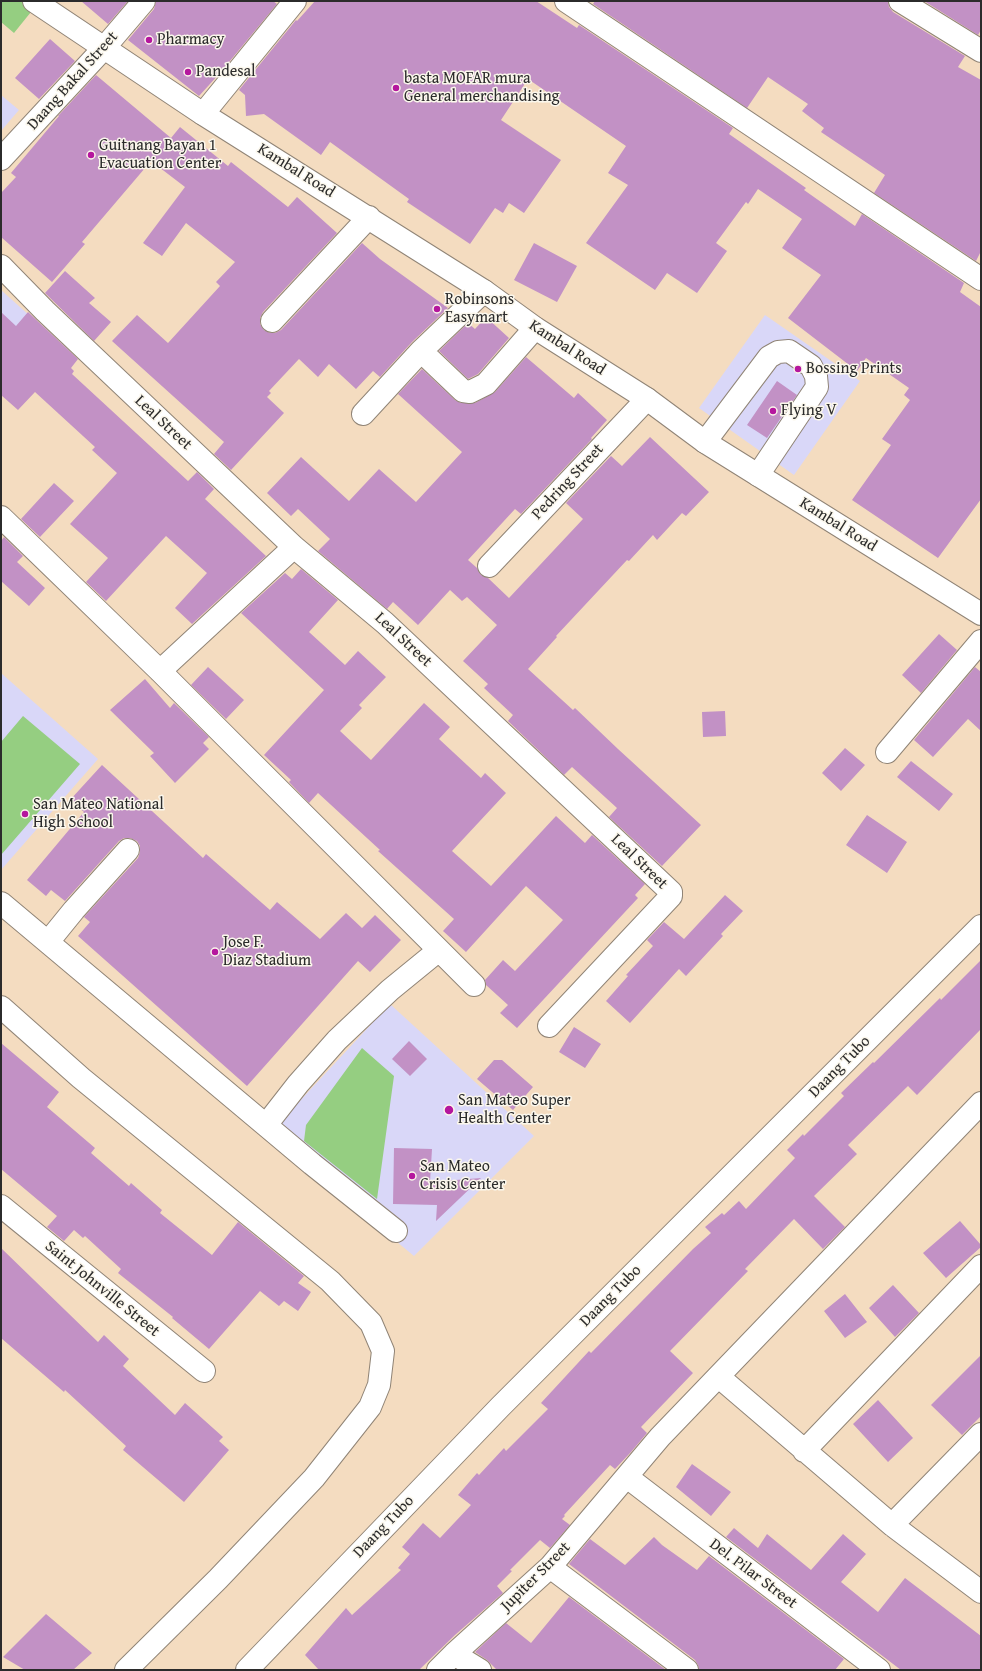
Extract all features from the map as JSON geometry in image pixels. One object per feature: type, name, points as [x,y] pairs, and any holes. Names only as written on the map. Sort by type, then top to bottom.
[{"type":"street","name":"Kambal Road","points":[[34,1],[203,114],[369,217],[484,291],[535,328],[647,399],[705,442],[981,614]]},
{"type":"street","name":"Daang Bakal Street","points":[[1,159],[104,48],[144,1]]},
{"type":"street","points":[[203,114],[295,1]]},
{"type":"street","points":[[566,1],[981,279]]},
{"type":"street","points":[[900,1],[981,51]]},
{"type":"street","points":[[272,321],[369,217]]},
{"type":"street","name":"Leal Street","points":[[1,266],[45,311],[294,547],[385,623],[671,892],[671,896],[549,1026]]},
{"type":"street","points":[[363,414],[422,351],[484,291]]},
{"type":"street","points":[[422,351],[463,391],[470,392],[486,384],[535,328]]},
{"type":"street","points":[[705,442],[769,357],[778,352],[789,351],[810,366],[816,376],[817,387],[758,475]]},
{"type":"street","name":"Pedring Street","points":[[489,566],[647,399]]},
{"type":"street","points":[[1,517],[160,672],[474,985]]},
{"type":"street","points":[[160,672],[294,547]]},
{"type":"street","points":[[887,752],[981,641]]},
{"type":"street","points":[[48,942],[74,910],[128,850]]},
{"type":"street","points":[[1,902],[266,1125],[396,1231]]},
{"type":"street","name":"Daang Tubo","points":[[246,1670],[500,1407],[981,926]]},
{"type":"street","points":[[266,1125],[298,1084],[337,1040],[390,990],[439,950]]},
{"type":"street","points":[[1,1007],[81,1078],[330,1281],[371,1323],[383,1351],[379,1384],[370,1407],[314,1478],[218,1579],[126,1670]]},
{"type":"street","name":"Jupiter Street","points":[[438,1670],[550,1567],[660,1437],[981,1103]]},
{"type":"street","name":"Saint Johnville Street","points":[[1,1206],[204,1371]]},
{"type":"street","points":[[804,1451],[981,1266]]},
{"type":"street","points":[[719,1376],[804,1451],[892,1525],[981,1592]]},
{"type":"street","points":[[892,1525],[981,1434]]},
{"type":"street","name":"Del. Pilar Street","points":[[627,1477],[879,1670]]},
{"type":"street","points":[[550,1567],[687,1670]]},
{"type":"street","points":[[454,1654],[480,1670]]},
{"type":"shaded area","points":[[1,95],[19,110],[1,131]]},
{"type":"shaded area","points":[[1,290],[30,316],[1,346]]},
{"type":"shaded area","points":[[765,315],[860,381],[794,475],[699,408]]},
{"type":"shaded area","name":"San Mateo National High School","points":[[1,673],[98,759],[1,870]]},
{"type":"shaded area","points":[[390,1004],[534,1136],[414,1256],[268,1135]]},
{"type":"green space","points":[[1,1],[27,1],[35,7],[14,33],[1,22]]},
{"type":"green space","points":[[23,716],[80,764],[1,855],[1,742]]},
{"type":"green space","points":[[362,1048],[394,1076],[377,1199],[304,1141],[306,1125]]},
{"type":"building","points":[[81,1],[128,1],[108,24]]},
{"type":"building","points":[[156,1],[273,1],[277,4],[199,96],[128,40],[154,9]]},
{"type":"building","points":[[315,1],[536,1],[577,28],[579,25],[733,128],[729,134],[806,188],[804,190],[855,226],[862,214],[964,283],[960,292],[981,307],[981,499],[938,558],[852,500],[891,445],[882,439],[910,400],[904,395],[909,388],[866,358],[857,371],[788,318],[821,275],[782,248],[802,219],[758,189],[748,204],[746,202],[716,243],[727,251],[697,293],[667,273],[655,290],[586,243],[628,185],[608,173],[626,146],[528,79],[501,120],[561,160],[524,213],[509,203],[503,213],[495,208],[470,244],[407,202],[409,199],[330,142],[321,155],[264,114],[246,116],[245,95],[239,90],[296,20],[297,21]]},
{"type":"building","points":[[595,1],[888,1],[889,7],[893,12],[965,56],[958,67],[981,80],[981,251],[976,261],[874,193],[885,175],[821,132],[824,128],[802,111],[808,104],[768,77],[747,108],[593,4]]},
{"type":"building","points":[[924,1],[981,1],[981,30],[978,35]]},
{"type":"building","points":[[50,39],[75,61],[39,99],[15,78]]},
{"type":"building","points":[[96,75],[171,138],[180,127],[228,166],[231,162],[288,207],[297,197],[337,233],[263,312],[260,318],[260,324],[264,330],[270,333],[275,333],[281,330],[362,243],[380,259],[448,308],[412,342],[380,377],[373,371],[356,389],[329,364],[318,377],[299,359],[269,391],[271,393],[267,397],[284,413],[231,470],[214,454],[224,442],[112,341],[137,315],[168,343],[220,286],[216,282],[235,262],[186,223],[162,256],[143,243],[185,187],[151,161],[82,242],[85,244],[52,282],[1,237],[1,193],[16,177],[11,173],[58,116]]},
{"type":"building","points":[[534,243],[577,266],[557,302],[514,280]]},
{"type":"building","points":[[65,271],[95,298],[89,303],[111,322],[94,341],[45,293]]},
{"type":"building","points":[[1,312],[16,326],[28,312],[78,359],[71,368],[74,371],[72,374],[188,481],[197,472],[214,489],[205,499],[266,556],[192,624],[175,608],[207,573],[166,536],[106,601],[86,582],[108,558],[70,524],[117,473],[92,450],[95,447],[35,392],[18,410],[1,395]]},
{"type":"building","points":[[486,317],[509,338],[478,374],[468,379],[439,351],[468,323],[475,329]]},
{"type":"building","points":[[526,357],[574,398],[578,393],[607,420],[591,438],[592,439],[521,514],[515,509],[468,560],[477,568],[481,575],[488,578],[509,598],[583,519],[566,503],[611,456],[622,466],[650,437],[709,492],[686,516],[682,513],[657,540],[653,535],[629,561],[627,560],[556,636],[557,637],[528,669],[573,710],[575,708],[701,825],[662,866],[609,817],[617,808],[572,767],[564,775],[508,721],[513,715],[484,688],[488,684],[463,661],[497,625],[467,597],[462,601],[450,590],[418,625],[393,602],[387,609],[318,551],[330,539],[298,509],[291,516],[267,493],[301,457],[349,501],[379,469],[416,502],[462,452],[398,394],[422,369],[455,400],[461,403],[475,403],[495,392]]},
{"type":"building","name":"Flying V","points":[[777,381],[797,395],[767,438],[747,425]]},
{"type":"building","points":[[54,483],[74,501],[40,537],[21,519]]},
{"type":"building","points":[[4,537],[23,556],[17,562],[45,588],[29,606],[1,581],[1,541]]},
{"type":"building","points":[[301,569],[338,600],[309,632],[345,665],[358,651],[386,677],[359,705],[362,708],[340,731],[371,760],[424,703],[450,727],[439,739],[481,778],[485,773],[506,793],[452,851],[491,886],[556,816],[585,843],[592,835],[645,884],[635,895],[638,898],[517,1028],[500,1013],[508,1005],[486,985],[485,980],[503,960],[515,971],[563,920],[526,886],[466,952],[443,931],[454,919],[378,851],[380,850],[318,793],[309,803],[289,782],[291,780],[264,755],[324,690],[241,613],[285,573],[292,579]]},
{"type":"building","points":[[939,634],[957,650],[921,693],[902,675]]},
{"type":"building","points":[[208,667],[244,700],[226,719],[191,685]]},
{"type":"building","points":[[975,667],[981,672],[981,731],[968,719],[933,757],[914,740]]},
{"type":"building","points":[[145,679],[170,708],[174,703],[209,737],[203,743],[209,749],[175,783],[150,756],[154,753],[110,710]]},
{"type":"building","points":[[725,711],[726,736],[703,737],[702,712]]},
{"type":"building","points":[[845,748],[865,765],[841,791],[822,773]]},
{"type":"building","points":[[911,761],[953,794],[939,811],[897,777]]},
{"type":"building","name":"Jose F. Diaz Stadium","points":[[102,765],[203,858],[206,854],[270,910],[277,902],[320,939],[346,913],[362,928],[375,915],[401,940],[370,972],[358,961],[247,1086],[78,936],[90,922],[84,917],[138,858],[140,846],[137,841],[130,838],[124,838],[119,841],[65,901],[51,890],[46,896],[27,880],[84,812],[70,800]]},
{"type":"building","points":[[867,815],[907,842],[887,873],[846,845]]},
{"type":"building","points":[[725,895],[743,911],[721,934],[723,936],[686,976],[679,969],[630,1023],[606,1001],[628,976],[626,975],[653,946],[647,940],[664,922],[684,939]]},
{"type":"building","points":[[981,960],[981,1029],[917,1095],[908,1086],[848,1145],[857,1154],[814,1196],[845,1227],[823,1249],[794,1219],[745,1269],[748,1271],[670,1351],[693,1373],[641,1427],[647,1433],[631,1452],[615,1469],[610,1465],[564,1515],[565,1516],[562,1519],[570,1525],[550,1548],[540,1540],[510,1570],[512,1571],[497,1586],[503,1593],[455,1635],[419,1670],[319,1670],[305,1655],[346,1608],[352,1615],[401,1570],[398,1568],[410,1554],[402,1547],[423,1523],[440,1538],[471,1505],[458,1495],[477,1473],[479,1475],[504,1448],[506,1451],[548,1409],[541,1403],[589,1351],[591,1353],[693,1249],[711,1233],[705,1227],[722,1213],[724,1215],[739,1201],[746,1209],[795,1158],[787,1150],[803,1134],[804,1136],[844,1096],[841,1093],[873,1062],[874,1063],[940,998],[941,1000]]},
{"type":"building","points":[[574,1027],[601,1044],[585,1068],[559,1052]]},
{"type":"building","points":[[409,1041],[427,1059],[410,1076],[392,1059]]},
{"type":"building","points":[[1,1043],[59,1092],[47,1107],[95,1148],[91,1153],[129,1186],[131,1183],[162,1210],[160,1213],[212,1255],[238,1222],[304,1276],[298,1283],[311,1292],[298,1311],[284,1301],[279,1306],[260,1291],[209,1349],[172,1318],[173,1317],[118,1273],[121,1269],[85,1236],[83,1238],[74,1230],[64,1241],[47,1227],[57,1216],[1,1169]]},
{"type":"building","points":[[494,1060],[502,1060],[533,1087],[513,1110],[477,1079]]},
{"type":"building","name":"San Mateo Crisis Center","points":[[394,1148],[432,1149],[430,1182],[481,1178],[436,1221],[437,1205],[393,1204]]},
{"type":"building","points":[[960,1221],[981,1245],[981,1247],[946,1278],[923,1253]]},
{"type":"building","points":[[1,1248],[98,1342],[104,1335],[129,1359],[123,1366],[175,1415],[185,1403],[223,1437],[219,1441],[229,1450],[184,1502],[123,1450],[126,1446],[65,1390],[64,1392],[1,1338]]},
{"type":"building","points":[[893,1285],[919,1313],[895,1337],[869,1308]]},
{"type":"building","points":[[845,1294],[867,1322],[845,1338],[824,1311]]},
{"type":"building","points":[[981,1355],[981,1416],[962,1435],[931,1405]]},
{"type":"building","points":[[878,1400],[913,1438],[888,1462],[853,1424]]},
{"type":"building","points":[[692,1464],[731,1492],[711,1516],[676,1487]]},
{"type":"building","points":[[734,1528],[758,1548],[767,1534],[811,1570],[843,1534],[866,1554],[841,1582],[878,1612],[905,1578],[981,1636],[981,1670],[901,1670],[726,1537]]},
{"type":"building","points":[[654,1537],[662,1545],[697,1570],[709,1556],[844,1659],[835,1670],[699,1670],[695,1660],[569,1564],[590,1539],[625,1565]]},
{"type":"building","points":[[569,1597],[666,1670],[497,1670],[487,1660],[475,1652],[506,1623],[531,1643]]},
{"type":"building","points":[[46,1614],[92,1653],[73,1670],[25,1670],[3,1657]]},
{"type":"place","name":"Pharmacy","points":[[149,40]]},
{"type":"place","name":"Pandesal","points":[[188,72]]},
{"type":"place","name":"basta MOFAR mura General merchandising","points":[[396,88]]},
{"type":"place","name":"Guitnang Bayan 1 Evacuation Center","points":[[91,155]]},
{"type":"place","name":"Robinsons Easymart","points":[[437,309]]},
{"type":"place","name":"Bossing Prints","points":[[798,369]]},
{"type":"place","name":"Flying V","points":[[773,411]]},
{"type":"place","name":"San Mateo National High School","points":[[25,814]]},
{"type":"place","name":"Jose F. Diaz Stadium","points":[[215,952]]},
{"type":"place","name":"San Mateo Super Health Center","points":[[449,1110]]},
{"type":"place","name":"San Mateo Crisis Center","points":[[412,1176]]}]
